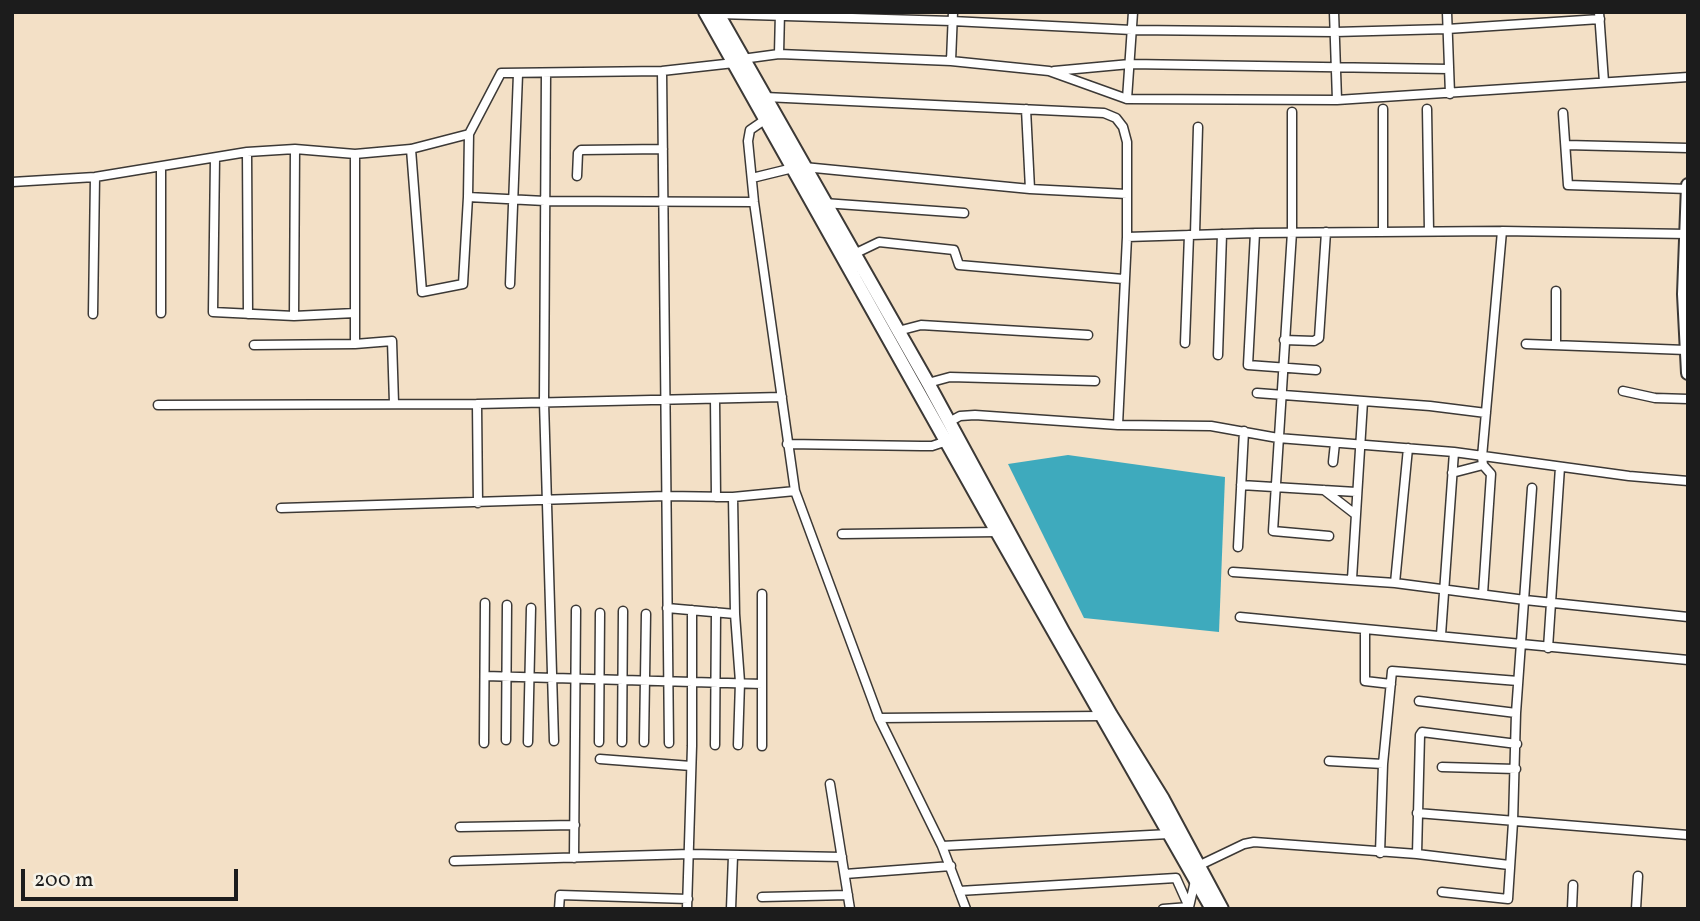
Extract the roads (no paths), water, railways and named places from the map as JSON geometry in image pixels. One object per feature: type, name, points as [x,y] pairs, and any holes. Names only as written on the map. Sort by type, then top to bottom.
[{"type":"highway","points":[[714,13],[766,119],[824,203],[854,254],[928,383],[1064,633],[1163,799],[1222,909]]},
{"type":"highway","points":[[738,61],[764,97],[798,168],[997,532],[1212,909]]},
{"type":"highway","points":[[1688,187],[1688,373]]},
{"type":"street","points":[[1127,99],[1133,12]]},
{"type":"street","points":[[1334,12],[1337,100]]},
{"type":"street","points":[[1447,12],[1450,94]]},
{"type":"street","points":[[714,13],[953,16],[1132,30],[1335,32],[1447,29],[1600,15],[1604,82]]},
{"type":"street","points":[[779,54],[780,14]]},
{"type":"street","points":[[951,61],[953,16]]},
{"type":"street","points":[[411,149],[422,292],[463,284],[469,134],[501,73],[662,71],[779,54],[951,61],[1049,71],[1130,64],[1449,69]]},
{"type":"street","points":[[662,71],[669,743]]},
{"type":"street","points":[[1049,71],[1127,99],[1337,100],[1688,77]]},
{"type":"street","points":[[546,73],[544,402],[554,741]]},
{"type":"street","points":[[510,284],[518,74]]},
{"type":"street","points":[[764,97],[1026,108],[1104,113],[1116,118],[1123,127],[1127,142],[1118,425]]},
{"type":"street","points":[[1026,108],[1030,189]]},
{"type":"street","points":[[1383,109],[1383,232]]},
{"type":"street","points":[[1427,109],[1429,231]]},
{"type":"street","points":[[1292,112],[1292,232],[1273,531],[1329,536]]},
{"type":"street","points":[[1563,113],[1568,185],[1688,187]]},
{"type":"street","points":[[766,119],[750,130],[748,135],[754,202],[795,491],[879,718],[942,846],[966,909]]},
{"type":"street","points":[[1185,343],[1198,127]]},
{"type":"street","points":[[12,182],[95,177],[247,152],[295,149],[355,154],[411,149],[469,134]]},
{"type":"street","points":[[1566,145],[1688,148]]},
{"type":"street","points":[[293,316],[295,149]]},
{"type":"street","points":[[577,176],[578,153],[581,150],[663,149]]},
{"type":"street","points":[[247,152],[248,314]]},
{"type":"street","points":[[355,154],[355,344]]},
{"type":"street","points":[[215,158],[213,312],[293,316],[355,313]]},
{"type":"street","points":[[161,167],[161,313]]},
{"type":"street","points":[[752,178],[798,168],[1030,189],[1127,194]]},
{"type":"street","points":[[93,314],[95,177]]},
{"type":"street","points":[[468,197],[545,201],[754,202]]},
{"type":"street","points":[[824,203],[964,214]]},
{"type":"street","points":[[1126,237],[1429,231],[1686,234]]},
{"type":"street","points":[[1483,594],[1492,474],[1483,461],[1502,231]]},
{"type":"street","points":[[1284,340],[1314,341],[1319,338],[1326,232]]},
{"type":"street","points":[[1255,233],[1248,365],[1316,370]]},
{"type":"street","points":[[1218,355],[1222,234]]},
{"type":"street","points":[[854,254],[880,242],[954,250],[959,265],[1123,279]]},
{"type":"street","points":[[1556,291],[1556,345]]},
{"type":"street","points":[[898,331],[921,325],[1088,335]]},
{"type":"street","points":[[254,345],[392,341],[394,403]]},
{"type":"street","points":[[1526,344],[1686,350]]},
{"type":"street","points":[[928,383],[950,377],[1095,381]]},
{"type":"street","points":[[1623,391],[1655,398],[1688,399]]},
{"type":"street","points":[[1257,393],[1486,413]]},
{"type":"street","points":[[158,405],[477,404],[782,397]]},
{"type":"street","points":[[715,398],[716,497]]},
{"type":"street","points":[[1352,579],[1363,401]]},
{"type":"street","points":[[477,404],[478,503]]},
{"type":"street","points":[[948,422],[960,416],[975,415],[1118,425],[1211,426],[1278,438],[1454,452],[1483,461],[1688,481]]},
{"type":"street","points":[[1238,547],[1244,431]]},
{"type":"street","points":[[787,444],[932,446],[947,441]]},
{"type":"street","points":[[1333,462],[1335,443]]},
{"type":"street","points":[[1395,583],[1408,448]]},
{"type":"street","points":[[1441,635],[1454,452]]},
{"type":"street","points":[[1452,473],[1483,461]]},
{"type":"street","points":[[1548,648],[1560,467]]},
{"type":"street","points":[[1241,485],[1356,492]]},
{"type":"street","points":[[1442,892],[1508,899],[1514,822],[1516,713],[1532,488]]},
{"type":"street","points":[[1322,489],[1355,514]]},
{"type":"street","points":[[281,508],[666,496],[733,497],[795,491]]},
{"type":"street","points":[[733,497],[735,614],[740,682],[738,745]]},
{"type":"street","points":[[842,534],[997,532]]},
{"type":"street","points":[[1233,572],[1395,583],[1688,617]]},
{"type":"street","points":[[762,594],[762,746]]},
{"type":"street","points":[[484,743],[485,603]]},
{"type":"street","points":[[506,740],[507,605]]},
{"type":"street","points":[[528,742],[531,608]]},
{"type":"street","points":[[667,608],[735,614]]},
{"type":"street","points":[[574,858],[576,610]]},
{"type":"street","points":[[687,909],[692,610]]},
{"type":"street","points":[[622,742],[624,611]]},
{"type":"street","points":[[715,745],[716,612]]},
{"type":"street","points":[[599,742],[600,613]]},
{"type":"street","points":[[644,742],[646,614]]},
{"type":"street","points":[[1240,617],[1688,660]]},
{"type":"street","points":[[1365,630],[1365,681],[1391,684]]},
{"type":"street","points":[[1380,853],[1383,764],[1392,671],[1518,681]]},
{"type":"street","points":[[485,676],[762,684]]},
{"type":"street","points":[[1419,701],[1516,713]]},
{"type":"street","points":[[879,718],[1101,716]]},
{"type":"street","points":[[1417,854],[1422,732],[1517,744]]},
{"type":"street","points":[[600,759],[691,766]]},
{"type":"street","points":[[1329,761],[1383,764]]},
{"type":"street","points":[[1442,766],[1516,769]]},
{"type":"street","points":[[830,784],[850,909]]},
{"type":"street","points":[[1418,813],[1688,835]]},
{"type":"street","points":[[460,827],[575,825]]},
{"type":"street","points":[[942,846],[1169,834]]},
{"type":"street","points":[[1198,866],[1244,844],[1254,842],[1417,854],[1509,865]]},
{"type":"street","points":[[454,862],[690,854],[842,857]]},
{"type":"street","points":[[731,909],[733,856]]},
{"type":"street","points":[[845,874],[951,866]]},
{"type":"street","points":[[1636,909],[1637,876]]},
{"type":"street","points":[[959,891],[1176,878],[1189,907]]},
{"type":"street","points":[[1189,907],[1196,880]]},
{"type":"street","points":[[1572,909],[1573,885]]},
{"type":"street","points":[[559,909],[560,895],[688,899]]},
{"type":"street","points":[[762,897],[848,895]]},
{"type":"street","points":[[615,909],[616,898]]},
{"type":"street","points":[[1163,909],[1189,907]]},
{"type":"water","points":[[1068,455],[1225,477],[1219,632],[1084,618],[1008,464]]}]
